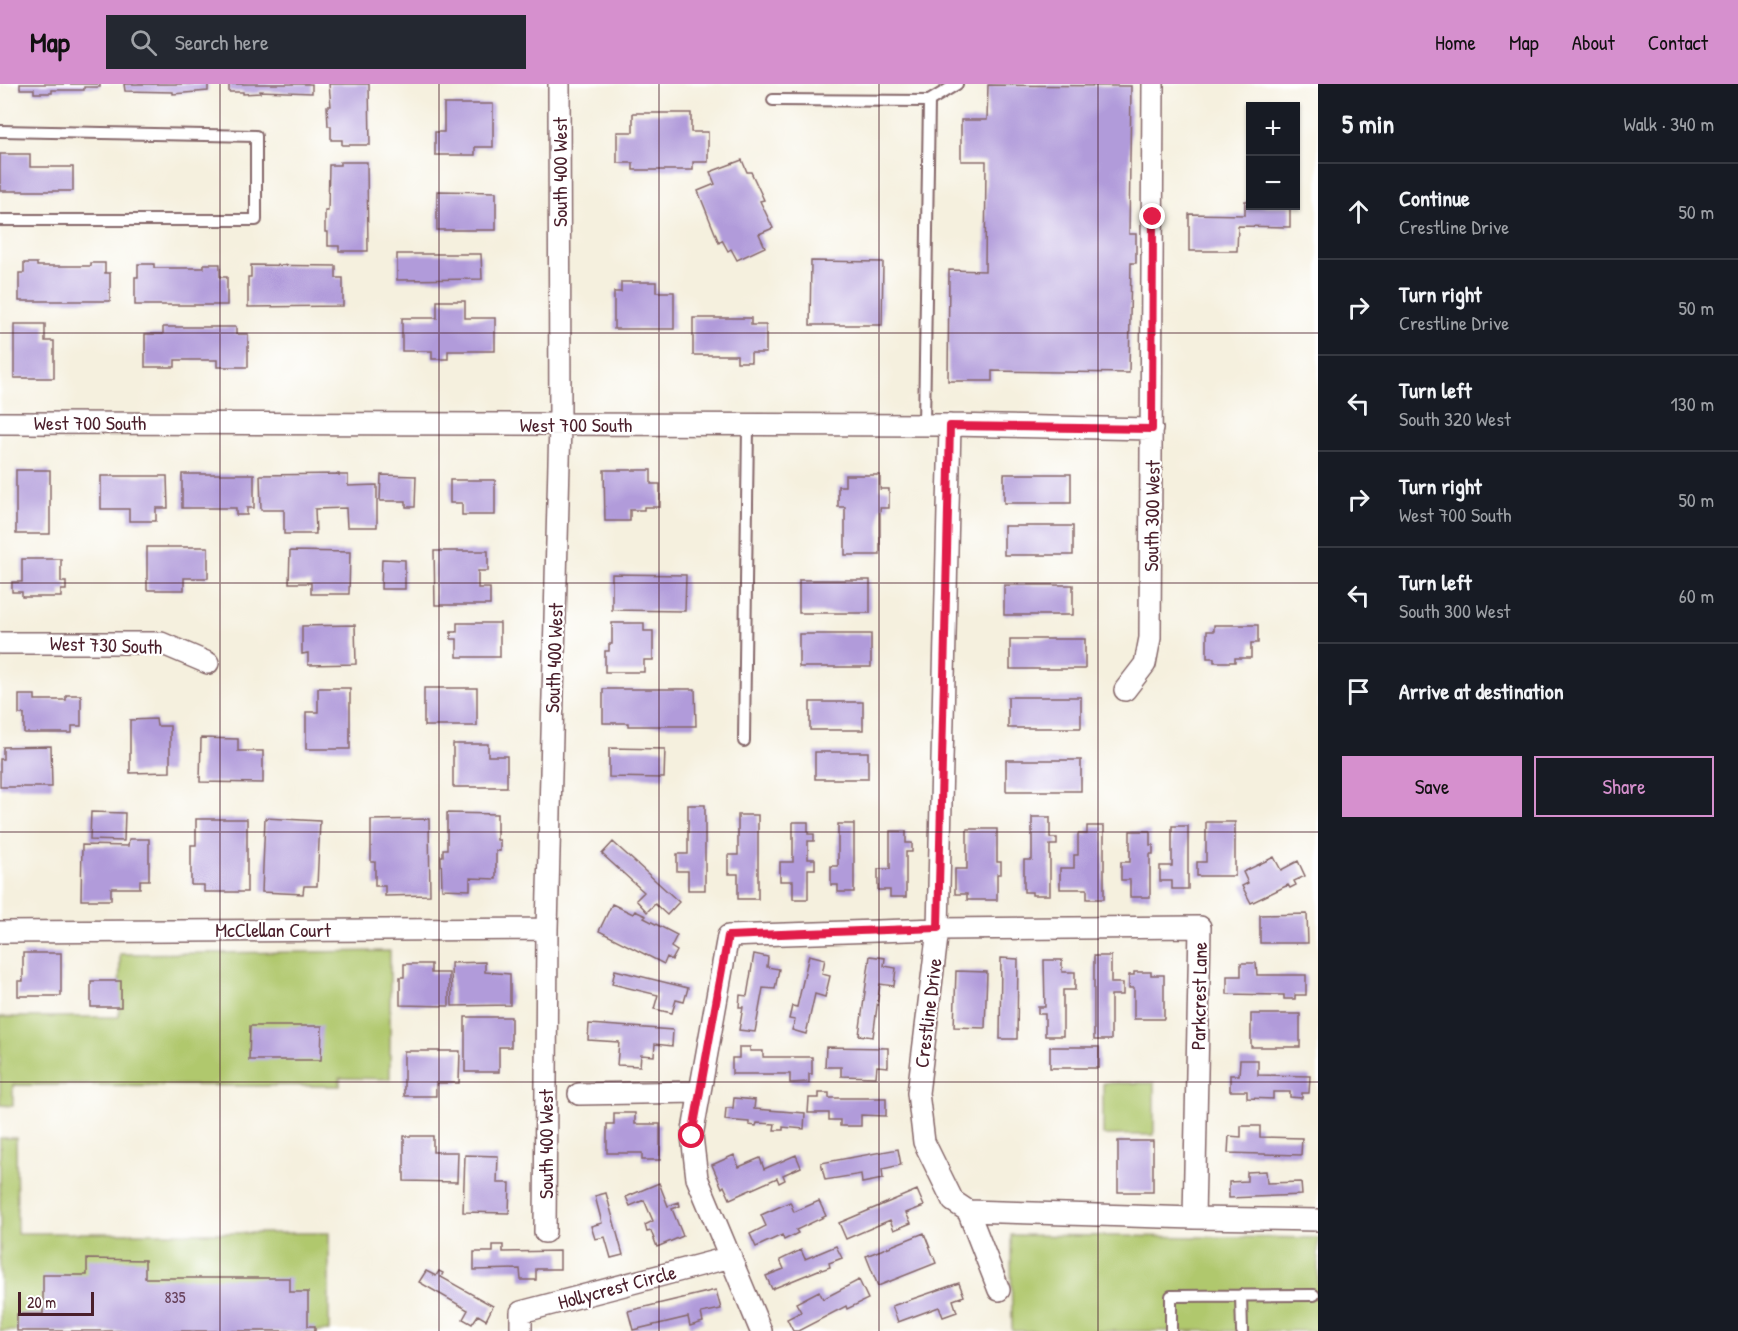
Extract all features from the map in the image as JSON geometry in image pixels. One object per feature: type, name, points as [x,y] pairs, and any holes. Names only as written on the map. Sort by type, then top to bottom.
[{"type":"street","name":"South 400 West","points":[[545,1232],[547,928],[560,424],[560,84]]},
{"type":"street","name":"South 300 West","points":[[1125,690],[1145,664],[1150,638],[1153,84]]},
{"type":"street","name":"West 700 South","points":[[0,423],[950,426],[1152,429]]},
{"type":"street","points":[[938,928],[950,426]]},
{"type":"street","name":"West 730 South","points":[[0,643],[161,643],[208,663]]},
{"type":"street","name":"Parkcrest Lane","points":[[938,928],[1200,927],[1194,1218]]},
{"type":"street","name":"McClellan Court","points":[[0,932],[547,928]]},
{"type":"street","name":"Crestline Drive","points":[[761,1331],[697,1178],[692,1136],[728,936],[938,928],[918,1093],[924,1142],[953,1201],[968,1211]]},
{"type":"street","points":[[579,1094],[699,1092]]},
{"type":"street","points":[[999,1290],[968,1211],[1318,1220]]},
{"type":"street","name":"Hollycrest Circle","points":[[521,1331],[521,1312],[731,1257]]},
{"type":"lane","points":[[773,99],[929,101],[957,84]]},
{"type":"lane","points":[[924,426],[929,101]]},
{"type":"lane","points":[[0,132],[256,136],[256,220],[0,220]]},
{"type":"lane","points":[[744,741],[748,426]]},
{"type":"lane","points":[[1242,1295],[1242,1331]]},
{"type":"lane","points":[[1171,1331],[1171,1296],[1314,1295]]},
{"type":"green space","points":[[390,951],[390,1079],[340,1078],[340,1086],[13,1085],[13,1106],[0,1105],[0,1017],[119,1017],[120,954]]},
{"type":"green space","points":[[1103,1083],[1154,1083],[1154,1135],[1103,1135]]},
{"type":"green space","points":[[0,1138],[16,1138],[17,1233],[329,1233],[329,1331],[0,1331]]},
{"type":"green space","points":[[1011,1235],[1318,1238],[1318,1331],[1012,1331]]},
{"type":"building","points":[[20,84],[100,84],[100,87],[34,93],[34,89],[20,89]]},
{"type":"building","points":[[124,84],[208,84],[208,91],[173,94],[173,92],[125,91]]},
{"type":"building","points":[[229,84],[312,84],[312,93],[260,91],[260,93],[243,94],[243,92],[229,92]]},
{"type":"building","points":[[329,84],[369,84],[370,145],[342,145],[342,140],[331,140],[327,106],[331,106]]},
{"type":"building","points":[[988,85],[1131,86],[1129,234],[1136,234],[1136,263],[1131,263],[1129,373],[992,371],[992,381],[948,381],[949,270],[985,271],[986,161],[961,161],[961,120],[987,120]]},
{"type":"building","points":[[444,104],[493,104],[493,147],[475,147],[475,155],[435,155],[435,132],[444,132]]},
{"type":"building","points":[[633,113],[691,113],[691,132],[708,132],[708,162],[693,162],[693,170],[633,170],[633,163],[617,163],[617,132],[633,132]]},
{"type":"building","points":[[0,154],[30,154],[30,167],[73,167],[73,191],[0,191]]},
{"type":"building","points":[[742,160],[747,172],[751,172],[764,200],[760,201],[773,228],[759,234],[765,247],[737,260],[722,240],[719,243],[698,191],[715,184],[710,172]]},
{"type":"building","points":[[340,162],[367,162],[368,251],[339,251],[339,246],[328,246],[325,211],[328,211],[329,165],[340,165]]},
{"type":"building","points":[[437,191],[496,192],[496,230],[437,230]]},
{"type":"building","points":[[1245,201],[1246,210],[1290,210],[1290,227],[1238,226],[1237,251],[1189,251],[1189,214],[1245,215]]},
{"type":"building","points":[[397,254],[481,254],[482,279],[397,280]]},
{"type":"building","points":[[811,261],[883,262],[882,325],[810,325]]},
{"type":"building","points":[[24,263],[37,263],[37,266],[91,266],[91,263],[105,263],[105,273],[110,273],[110,301],[19,301],[19,273],[24,273]]},
{"type":"building","points":[[138,264],[154,264],[154,268],[204,268],[204,264],[220,264],[220,277],[227,277],[227,305],[135,305],[135,277],[138,277]]},
{"type":"building","points":[[251,265],[336,266],[336,278],[343,278],[343,306],[248,307],[248,277],[251,277]]},
{"type":"building","points":[[621,282],[656,282],[656,292],[674,292],[674,329],[614,329],[614,292],[621,292]]},
{"type":"building","points":[[437,301],[465,301],[465,318],[495,318],[495,351],[448,351],[448,359],[432,359],[432,351],[402,351],[402,318],[437,318]]},
{"type":"building","points":[[693,318],[751,318],[751,325],[766,325],[766,353],[751,353],[751,362],[737,362],[737,355],[693,355]]},
{"type":"building","points":[[14,324],[45,324],[45,341],[54,341],[54,378],[14,378]]},
{"type":"building","points":[[163,327],[236,327],[236,334],[248,334],[248,367],[217,367],[217,360],[175,360],[175,367],[145,367],[145,334],[163,334]]},
{"type":"building","points":[[16,470],[50,470],[50,534],[16,534]]},
{"type":"building","points":[[604,470],[651,470],[651,484],[660,484],[660,507],[630,510],[630,521],[605,521]]},
{"type":"building","points":[[182,474],[254,474],[254,508],[247,508],[247,515],[236,515],[236,508],[182,508]]},
{"type":"building","points":[[1004,474],[1071,474],[1071,503],[1004,503]]},
{"type":"building","points":[[260,475],[348,475],[348,486],[377,485],[377,527],[347,527],[346,508],[315,509],[316,534],[284,534],[284,510],[261,510]]},
{"type":"building","points":[[381,475],[416,476],[415,507],[406,507],[406,501],[380,501]]},
{"type":"building","points":[[845,475],[880,475],[880,489],[889,489],[889,508],[880,508],[880,555],[845,555],[845,507],[838,507],[838,486],[845,486]]},
{"type":"building","points":[[101,476],[167,476],[168,508],[156,508],[156,521],[129,521],[129,509],[101,509]]},
{"type":"building","points":[[450,480],[495,480],[495,515],[462,515],[462,503],[450,503]]},
{"type":"building","points":[[1004,526],[1073,526],[1073,555],[1004,555]]},
{"type":"building","points":[[147,547],[208,547],[208,578],[184,578],[184,590],[147,590]]},
{"type":"building","points":[[290,551],[350,552],[349,594],[311,594],[311,583],[289,583]]},
{"type":"building","points":[[434,551],[488,551],[488,571],[478,571],[478,588],[490,588],[490,605],[435,605]]},
{"type":"building","points":[[22,559],[61,559],[61,582],[66,582],[66,590],[61,590],[61,597],[22,597],[22,592],[12,592],[12,582],[22,582]]},
{"type":"building","points":[[382,559],[405,560],[405,589],[381,589]]},
{"type":"building","points":[[612,574],[686,575],[685,611],[612,610]]},
{"type":"building","points":[[799,580],[870,580],[870,613],[799,613]]},
{"type":"building","points":[[1004,585],[1073,585],[1073,615],[1004,615]]},
{"type":"building","points":[[457,623],[500,623],[500,657],[457,657],[457,639],[451,639],[451,632],[457,632]]},
{"type":"building","points":[[612,623],[644,623],[644,631],[653,631],[653,660],[644,660],[644,672],[605,672],[605,651],[609,651],[609,644],[612,644]]},
{"type":"building","points":[[355,625],[356,664],[308,665],[308,653],[302,654],[302,626]]},
{"type":"building","points":[[1214,625],[1258,625],[1258,643],[1251,643],[1251,658],[1235,658],[1235,662],[1214,662],[1214,658],[1207,658],[1207,631],[1214,631]]},
{"type":"building","points":[[799,634],[871,634],[871,667],[799,667]]},
{"type":"building","points":[[1010,639],[1085,639],[1085,669],[1010,669]]},
{"type":"building","points":[[318,688],[350,688],[350,749],[306,749],[306,712],[318,712]]},
{"type":"building","points":[[424,688],[477,688],[477,726],[424,726]]},
{"type":"building","points":[[603,689],[695,689],[696,726],[628,726],[628,723],[603,723]]},
{"type":"building","points":[[19,695],[35,695],[35,700],[66,700],[66,695],[81,695],[81,726],[72,726],[72,733],[24,733],[24,714],[19,714]]},
{"type":"building","points":[[1008,697],[1081,697],[1081,728],[1008,728]]},
{"type":"building","points":[[810,702],[863,702],[863,730],[810,730]]},
{"type":"building","points":[[156,719],[157,726],[170,726],[170,772],[130,773],[130,720]]},
{"type":"building","points":[[201,738],[238,739],[238,751],[263,751],[263,783],[200,782]]},
{"type":"building","points":[[453,744],[488,744],[488,756],[507,756],[507,787],[453,787]]},
{"type":"building","points":[[51,746],[52,787],[0,787],[0,759],[3,759],[3,747]]},
{"type":"building","points":[[609,748],[665,749],[664,778],[609,777]]},
{"type":"building","points":[[815,752],[868,752],[868,779],[815,779]]},
{"type":"building","points":[[1006,760],[1081,760],[1081,791],[1006,791]]},
{"type":"building","points":[[688,805],[705,805],[705,890],[688,890],[688,871],[677,871],[677,854],[688,854]]},
{"type":"building","points":[[91,812],[125,813],[124,841],[90,840]]},
{"type":"building","points":[[447,813],[497,814],[497,840],[500,840],[500,851],[496,851],[496,879],[470,878],[470,890],[442,889],[441,856],[443,856],[443,849],[447,849]]},
{"type":"building","points":[[738,815],[758,815],[758,899],[738,899],[738,874],[728,874],[728,855],[738,855]]},
{"type":"building","points":[[1032,817],[1050,817],[1050,838],[1057,838],[1057,845],[1050,845],[1050,895],[1032,895],[1032,892],[1024,892],[1024,860],[1032,860]]},
{"type":"building","points":[[265,818],[320,821],[317,886],[304,886],[303,894],[262,892]]},
{"type":"building","points":[[196,819],[247,819],[247,892],[204,892],[204,885],[191,885],[191,845],[196,845]]},
{"type":"building","points":[[429,819],[430,895],[385,896],[385,886],[375,886],[375,862],[371,862],[371,820]]},
{"type":"building","points":[[793,822],[808,822],[808,834],[814,834],[814,841],[808,841],[808,859],[815,859],[815,869],[808,869],[808,899],[793,899],[793,881],[780,881],[780,862],[793,862]]},
{"type":"building","points":[[1206,822],[1235,822],[1235,876],[1197,876],[1197,862],[1206,862]]},
{"type":"building","points":[[838,824],[854,824],[854,892],[838,892],[838,885],[831,885],[831,866],[838,866]]},
{"type":"building","points":[[1087,826],[1104,826],[1104,899],[1087,899],[1087,889],[1060,889],[1060,868],[1074,868],[1074,855],[1078,855],[1078,834],[1087,834]]},
{"type":"building","points":[[1172,826],[1188,826],[1188,889],[1172,889],[1172,881],[1160,881],[1160,866],[1172,866]]},
{"type":"building","points":[[967,829],[997,829],[997,862],[1001,862],[1001,874],[997,874],[997,900],[967,900],[967,894],[955,894],[955,869],[967,869]]},
{"type":"building","points":[[890,831],[906,831],[906,843],[912,843],[912,852],[906,852],[906,897],[890,897],[890,890],[878,890],[878,869],[890,869]]},
{"type":"building","points":[[1130,831],[1150,831],[1150,845],[1153,845],[1153,854],[1150,854],[1150,897],[1130,897],[1130,880],[1121,880],[1121,862],[1130,862]]},
{"type":"building","points":[[129,839],[149,839],[149,880],[140,880],[140,888],[111,888],[111,900],[81,900],[82,845],[128,846]]},
{"type":"building","points":[[613,842],[679,902],[667,915],[655,904],[647,912],[636,900],[644,892],[602,854]]},
{"type":"building","points":[[1274,857],[1281,870],[1298,861],[1305,876],[1294,881],[1296,885],[1290,888],[1288,885],[1251,903],[1242,886],[1248,883],[1243,872]]},
{"type":"building","points":[[612,904],[633,914],[635,911],[646,916],[644,918],[677,935],[671,947],[677,951],[672,960],[667,957],[664,964],[599,931]]},
{"type":"building","points":[[1307,914],[1308,943],[1260,943],[1260,915]]},
{"type":"building","points":[[23,953],[61,953],[61,996],[18,996],[18,981],[23,981]]},
{"type":"building","points":[[754,954],[768,957],[767,967],[779,969],[775,989],[763,988],[755,1032],[739,1030],[743,1007],[739,1007],[740,995],[747,996]]},
{"type":"building","points":[[809,955],[825,959],[822,974],[830,976],[825,997],[815,994],[806,1034],[792,1030],[795,1020],[789,1019],[792,1006],[797,1007]]},
{"type":"building","points":[[870,956],[885,958],[884,966],[896,968],[894,986],[880,984],[873,1037],[859,1035]]},
{"type":"building","points":[[1094,956],[1111,956],[1111,983],[1123,983],[1123,995],[1111,995],[1111,1040],[1094,1040]]},
{"type":"building","points":[[1001,958],[1018,959],[1017,1039],[1000,1039]]},
{"type":"building","points":[[1044,960],[1062,960],[1062,972],[1075,972],[1075,990],[1063,990],[1063,1036],[1045,1036],[1045,1014],[1038,1014],[1038,1007],[1045,1007]]},
{"type":"building","points":[[485,962],[485,972],[510,974],[510,1005],[452,1006],[451,963]]},
{"type":"building","points":[[1241,963],[1256,963],[1257,975],[1306,975],[1306,995],[1295,995],[1295,999],[1284,999],[1284,995],[1227,994],[1227,976],[1241,976]]},
{"type":"building","points":[[404,964],[431,964],[431,973],[449,973],[449,1006],[400,1005],[400,977],[404,977]]},
{"type":"building","points":[[615,970],[688,988],[684,1002],[676,1000],[672,1013],[654,1009],[658,995],[612,984]]},
{"type":"building","points":[[956,971],[987,972],[985,1028],[954,1027]]},
{"type":"building","points":[[1134,972],[1164,975],[1164,1019],[1134,1019],[1134,988],[1129,988],[1129,975],[1134,975]]},
{"type":"building","points":[[91,981],[121,981],[121,1007],[91,1007]]},
{"type":"building","points":[[1251,1014],[1300,1014],[1300,1047],[1251,1047]]},
{"type":"building","points":[[465,1017],[511,1017],[511,1047],[499,1047],[499,1072],[465,1072]]},
{"type":"building","points":[[589,1024],[673,1030],[672,1046],[655,1044],[654,1056],[641,1055],[640,1066],[617,1065],[619,1042],[588,1040]]},
{"type":"building","points":[[250,1026],[322,1026],[321,1060],[249,1060]]},
{"type":"building","points":[[739,1047],[750,1047],[750,1051],[763,1051],[763,1057],[812,1057],[812,1074],[809,1074],[809,1082],[790,1083],[790,1074],[732,1074],[732,1058],[739,1058]]},
{"type":"building","points":[[826,1047],[888,1048],[888,1067],[877,1066],[876,1077],[841,1076],[841,1067],[825,1067]]},
{"type":"building","points":[[1050,1047],[1099,1047],[1099,1068],[1050,1068]]},
{"type":"building","points":[[404,1051],[460,1051],[459,1083],[436,1083],[436,1096],[404,1096]]},
{"type":"building","points":[[1240,1060],[1258,1060],[1258,1075],[1310,1076],[1309,1093],[1302,1093],[1302,1098],[1290,1097],[1290,1092],[1273,1092],[1273,1099],[1247,1098],[1247,1091],[1230,1091],[1230,1075],[1239,1075]]},
{"type":"building","points":[[819,1093],[829,1093],[829,1098],[886,1098],[886,1116],[861,1115],[861,1126],[840,1126],[840,1120],[829,1120],[829,1113],[808,1113],[809,1098],[819,1098]]},
{"type":"building","points":[[734,1098],[755,1100],[754,1109],[805,1113],[804,1129],[783,1127],[783,1130],[774,1130],[775,1124],[757,1123],[756,1126],[749,1125],[749,1122],[725,1120],[726,1108],[733,1108]]},
{"type":"building","points":[[614,1113],[635,1113],[635,1124],[660,1124],[660,1160],[642,1160],[642,1153],[607,1153],[607,1124],[614,1124]]},
{"type":"building","points":[[1241,1126],[1260,1126],[1260,1137],[1302,1138],[1301,1155],[1228,1153],[1229,1136],[1241,1137]]},
{"type":"building","points":[[404,1136],[433,1136],[433,1152],[458,1152],[457,1182],[404,1181]]},
{"type":"building","points":[[1118,1141],[1153,1141],[1153,1192],[1118,1192]]},
{"type":"building","points":[[898,1149],[901,1165],[882,1169],[883,1179],[862,1183],[861,1174],[825,1180],[821,1163]]},
{"type":"building","points":[[465,1155],[498,1156],[497,1183],[510,1183],[509,1213],[463,1212]]},
{"type":"building","points":[[734,1155],[739,1167],[760,1158],[764,1169],[796,1155],[801,1167],[783,1175],[785,1180],[779,1183],[777,1178],[730,1199],[724,1186],[722,1188],[712,1165]]},
{"type":"building","points":[[1266,1171],[1267,1183],[1301,1182],[1302,1195],[1229,1198],[1229,1182],[1247,1181],[1247,1172]]},
{"type":"building","points":[[659,1183],[668,1206],[679,1202],[680,1206],[672,1209],[683,1236],[657,1247],[651,1231],[647,1232],[645,1225],[653,1221],[644,1200],[630,1206],[626,1197]]},
{"type":"building","points":[[917,1190],[924,1206],[906,1213],[911,1223],[894,1230],[890,1220],[846,1239],[839,1223]]},
{"type":"building","points":[[606,1193],[623,1255],[611,1258],[605,1237],[595,1239],[591,1226],[602,1223],[595,1196]]},
{"type":"building","points":[[819,1201],[826,1216],[796,1230],[798,1233],[784,1240],[782,1235],[756,1247],[750,1234],[766,1226],[761,1215],[790,1202],[794,1212]]},
{"type":"building","points":[[924,1233],[936,1263],[878,1286],[866,1256]]},
{"type":"building","points":[[493,1245],[503,1245],[503,1252],[560,1251],[560,1269],[536,1269],[536,1280],[521,1280],[520,1269],[474,1270],[474,1252],[493,1252]]},
{"type":"building","points":[[836,1246],[842,1258],[829,1263],[830,1267],[772,1289],[766,1276],[784,1269],[780,1260],[801,1250],[805,1259]]},
{"type":"building","points":[[87,1259],[145,1260],[145,1278],[290,1278],[290,1292],[308,1292],[308,1326],[315,1326],[315,1331],[17,1331],[17,1314],[43,1314],[43,1275],[87,1275]]},
{"type":"building","points":[[426,1271],[436,1276],[439,1271],[443,1273],[441,1277],[493,1306],[486,1320],[478,1315],[472,1324],[463,1319],[468,1310],[419,1282]]},
{"type":"building","points":[[859,1280],[868,1299],[847,1309],[846,1306],[798,1331],[793,1331],[787,1319],[801,1312],[796,1303],[819,1291],[823,1299]]},
{"type":"building","points":[[959,1283],[964,1296],[953,1300],[957,1312],[943,1317],[939,1307],[898,1322],[892,1306]]},
{"type":"building","points":[[716,1290],[721,1309],[701,1313],[703,1322],[690,1326],[688,1317],[633,1330],[628,1311]]},
{"type":"route","points":[[692,1136],[728,936],[938,928],[950,426],[1152,429],[1153,217]]}]
